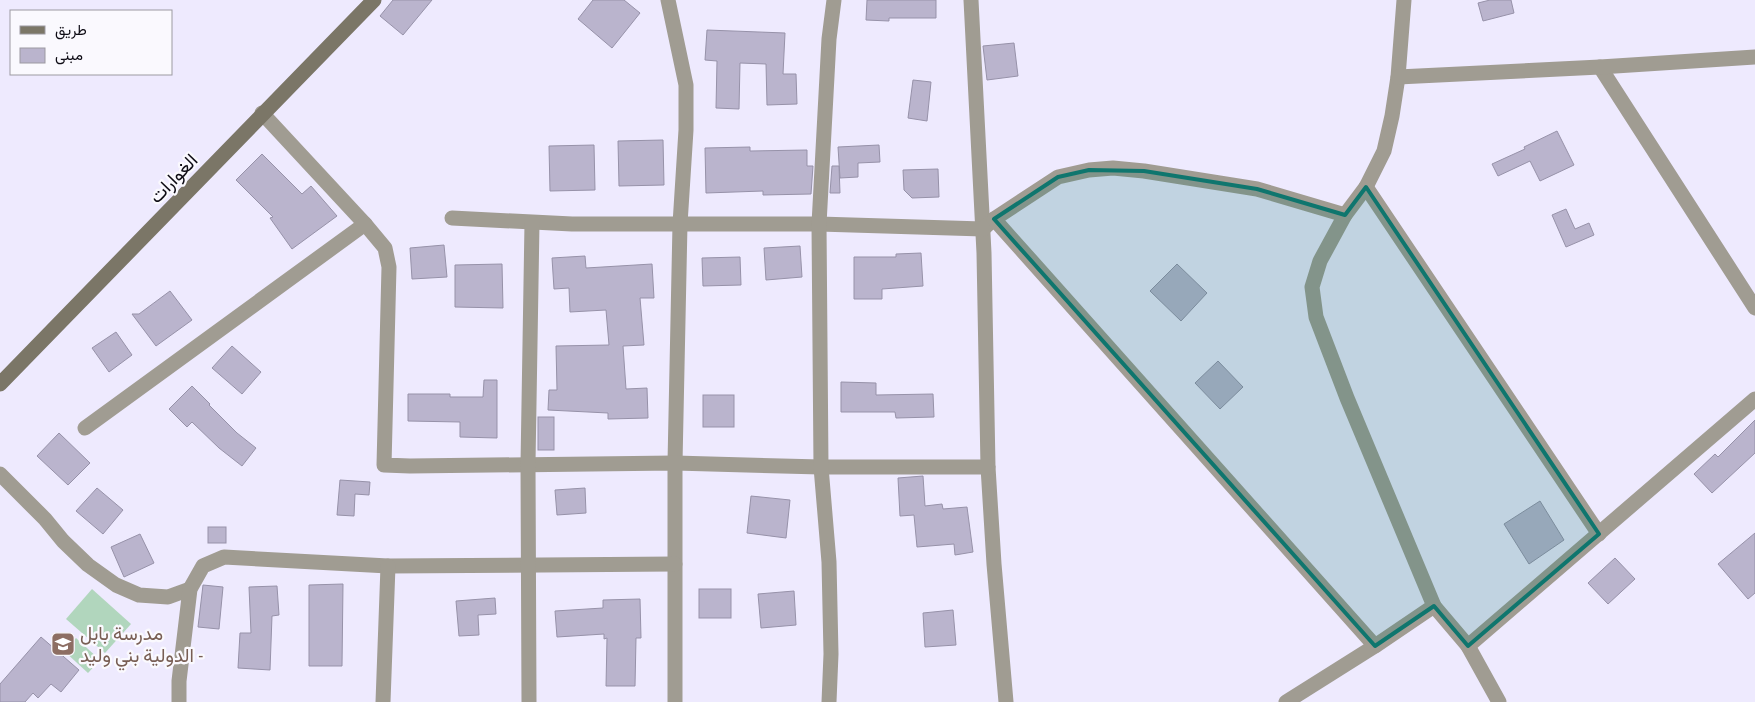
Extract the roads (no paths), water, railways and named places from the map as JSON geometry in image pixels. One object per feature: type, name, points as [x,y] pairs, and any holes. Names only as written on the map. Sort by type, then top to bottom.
[{"type":"street","name":"الغوارات","points":[[0,384],[374,0]]},
{"type":"street","points":[[829,702],[831,654],[829,562],[821,467],[819,224],[828,39],[834,0]]},
{"type":"street","points":[[971,0],[988,224],[988,467],[1006,702]]},
{"type":"street","points":[[1404,0],[1398,77],[1384,151],[1366,187],[1345,215],[1320,261],[1312,287],[1316,317],[1347,398],[1434,606],[1468,646],[1499,702]]},
{"type":"street","points":[[671,2],[686,84],[686,130],[680,224],[675,463],[675,702]]},
{"type":"street","points":[[1398,77],[1755,57]]},
{"type":"street","points":[[1600,67],[1755,308]]},
{"type":"street","points":[[262,113],[385,248],[389,267],[384,465],[675,463],[821,467],[988,467]]},
{"type":"street","points":[[452,218],[572,224],[988,224],[1058,177],[1089,170],[1113,168],[1144,171],[1257,189],[1345,215]]},
{"type":"street","points":[[1366,187],[1599,534]]},
{"type":"street","points":[[529,702],[528,464],[532,223]]},
{"type":"street","points":[[85,428],[365,224]]},
{"type":"street","points":[[988,224],[1375,646]]},
{"type":"street","points":[[1468,646],[1755,399]]},
{"type":"street","points":[[0,474],[45,519],[63,542],[88,565],[116,586],[139,595],[168,597],[190,589]]},
{"type":"street","points":[[179,702],[179,681],[190,589],[203,566],[224,557],[388,566],[676,564]]},
{"type":"street","points":[[383,702],[388,566]]},
{"type":"street","points":[[1286,702],[1434,606]]},
{"type":"place","name":"مدرسة بابل الدولية بني وليد -","points":[[63,644]]}]
